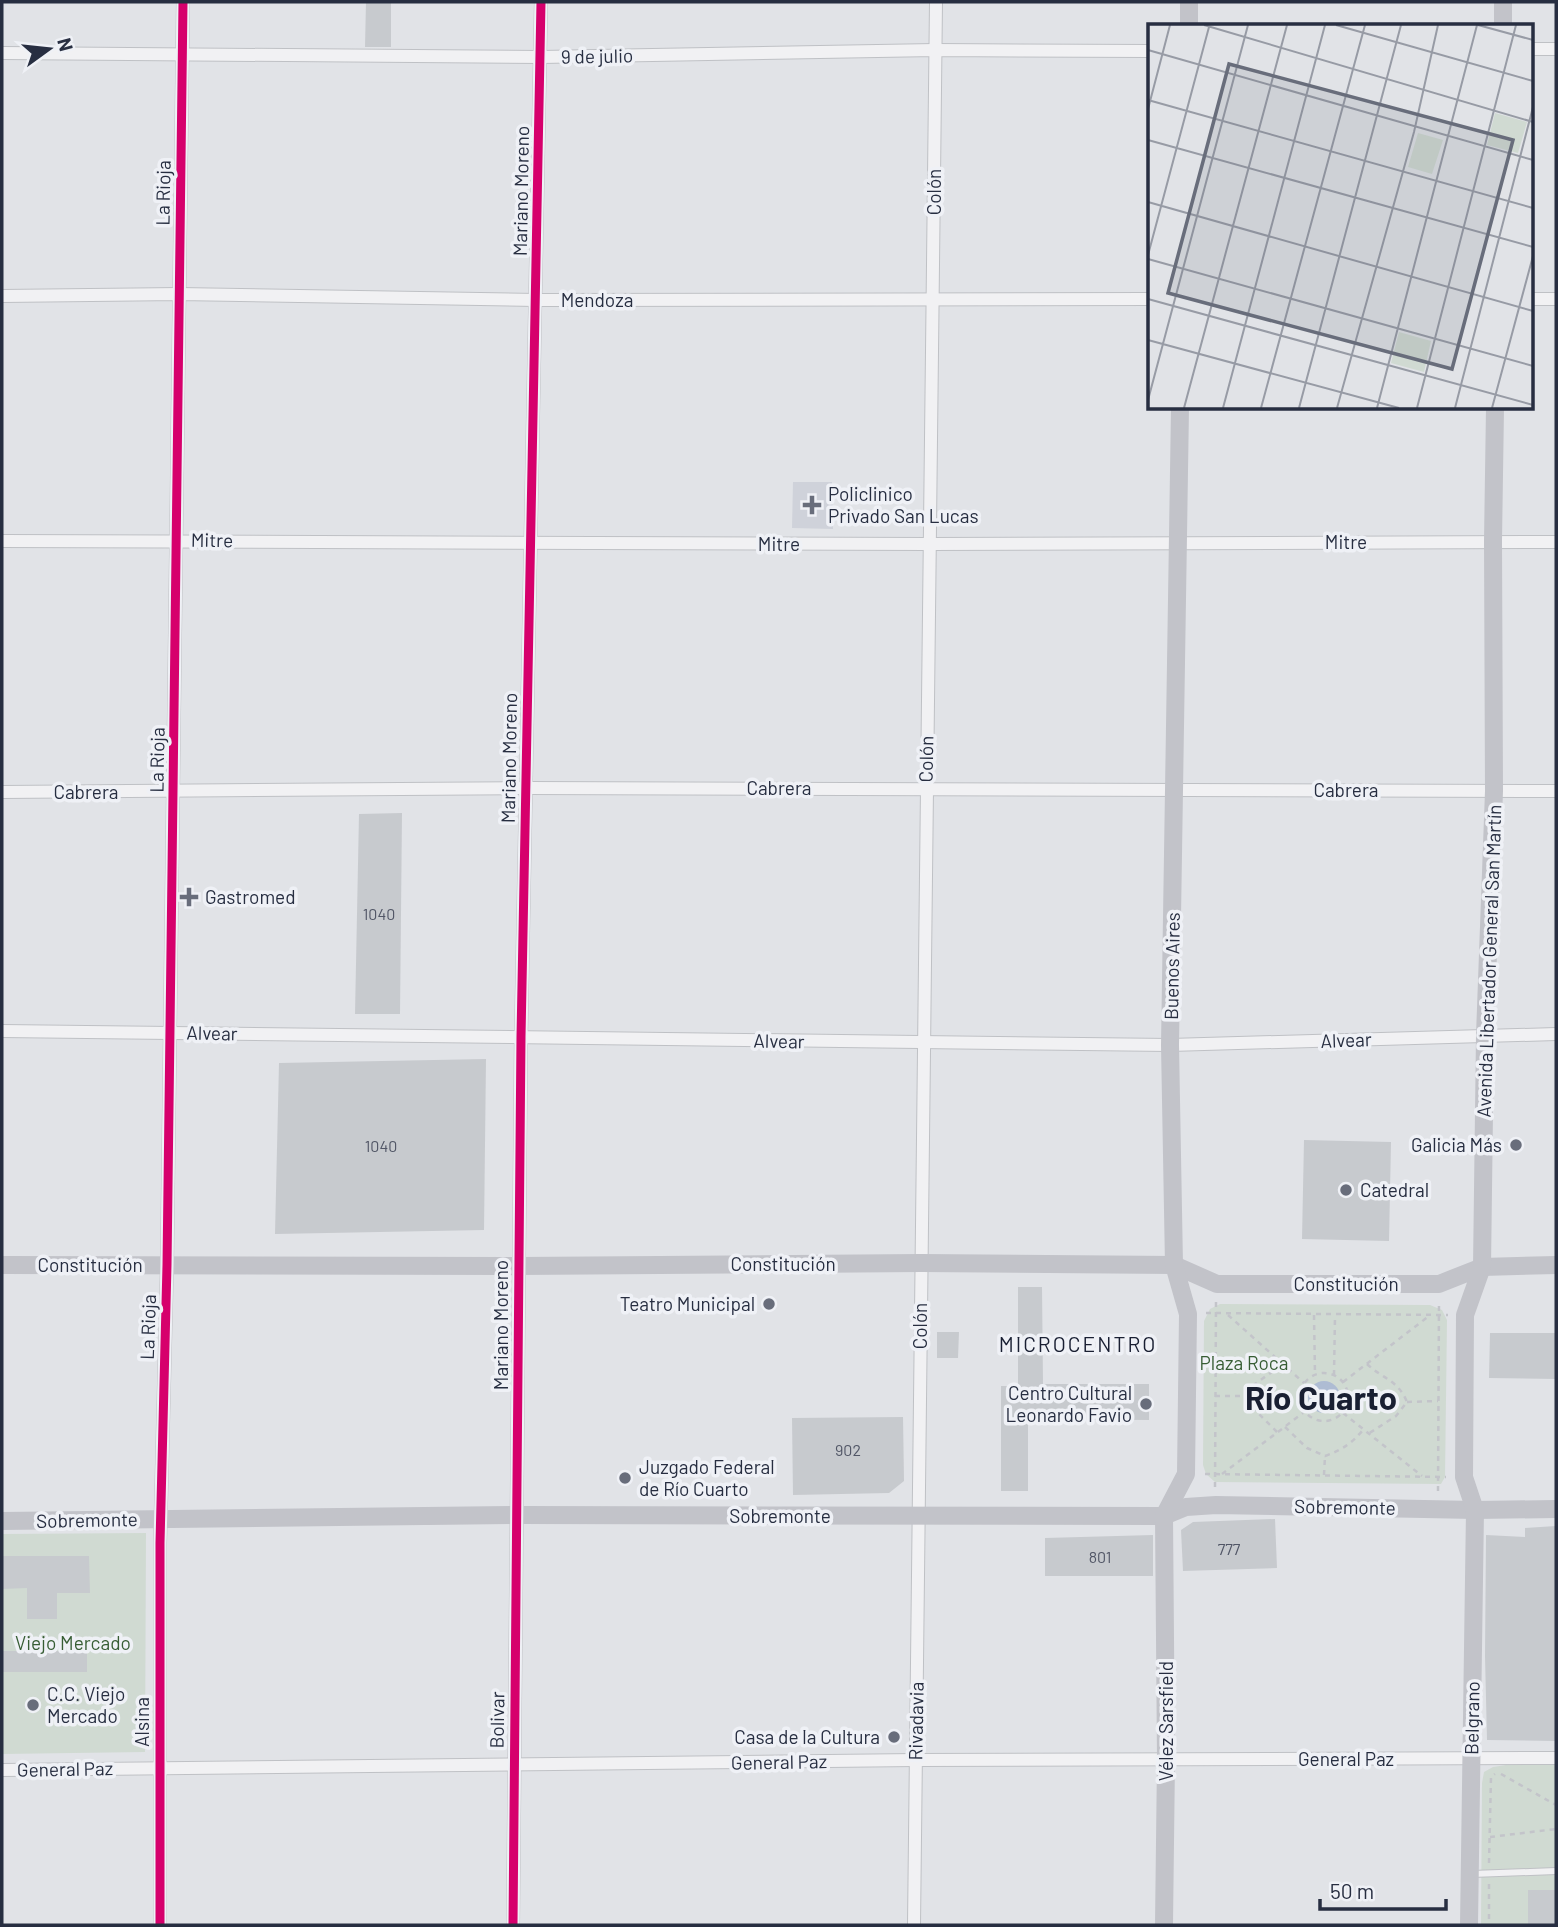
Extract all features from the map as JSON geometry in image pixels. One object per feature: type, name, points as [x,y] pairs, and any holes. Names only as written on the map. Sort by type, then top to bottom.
[{"type":"main road","points":[[1189,2],[1189,24]]},
{"type":"main road","points":[[1503,2],[1503,24]]},
{"type":"main road","name":"Buenos Aires","points":[[1164,1516],[1186,1474],[1188,1314],[1174,1265],[1170,1045],[1180,410]]},
{"type":"main road","name":"Avenida Libertador General San Martín","points":[[1475,1510],[1464,1477],[1465,1315],[1482,1267],[1485,1035],[1494,791],[1495,410]]},
{"type":"main road","name":"Constitución","points":[[2,1265],[1174,1265],[1217,1284],[1439,1284],[1482,1267],[1556,1265]]},
{"type":"main road","name":"Sobremonte","points":[[2,1521],[517,1515],[1164,1516],[1186,1507],[1216,1505],[1556,1509]]},
{"type":"main road","name":"Belgrano","points":[[1469,1925],[1475,1510]]},
{"type":"main road","name":"Vélez Sarsfield","points":[[1164,1516],[1167,1760],[1164,1925]]},
{"type":"street","name":"La Rioja","points":[[161,1519],[171,1033],[183,2]]},
{"type":"street","name":"Mariano Moreno","points":[[517,1515],[521,1037],[541,2]]},
{"type":"street","name":"Colón","points":[[919,1516],[922,1042],[936,2]]},
{"type":"street","points":[[1534,49],[1556,49]]},
{"type":"street","name":"9 de julio","points":[[2,53],[541,57],[935,50],[1148,51]]},
{"type":"street","name":"Mendoza","points":[[2,296],[179,294],[536,300],[1148,299]]},
{"type":"street","points":[[1534,299],[1556,299]]},
{"type":"street","name":"Mitre","points":[[2,541],[531,544],[1556,542]]},
{"type":"street","name":"Cabrera","points":[[2,792],[527,788],[1556,791]]},
{"type":"street","name":"Alvear","points":[[2,1031],[1170,1045],[1556,1034]]},
{"type":"street","name":"Bolivar","points":[[513,1925],[517,1515]]},
{"type":"street","name":"Rivadavia","points":[[914,1925],[919,1516]]},
{"type":"street","name":"Alsina","points":[[160,1925],[161,1519]]},
{"type":"street","name":"General Paz","points":[[2,1770],[915,1760],[1472,1759],[1500,1766],[1556,1758]]},
{"type":"lane","points":[[1470,1874],[1556,1871]]},
{"type":"path","points":[[1216,1505],[1214,1474],[1217,1284]]},
{"type":"path","points":[[1439,1284],[1439,1508]]},
{"type":"path","points":[[1188,1314],[1465,1315]]},
{"type":"path","points":[[1227,1314],[1304,1383]]},
{"type":"path","points":[[1314,1314],[1315,1375]]},
{"type":"path","points":[[1334,1375],[1335,1314]]},
{"type":"path","points":[[1343,1382],[1430,1314]]},
{"type":"path","points":[[1246,1396],[1255,1384],[1283,1364]]},
{"type":"path","points":[[1367,1364],[1378,1375],[1399,1387],[1407,1402]]},
{"type":"path","points":[[1315,1375],[1334,1375],[1343,1382],[1348,1392],[1348,1403],[1343,1413],[1334,1419],[1313,1419],[1300,1403],[1300,1392],[1304,1383],[1315,1375]]},
{"type":"path","points":[[1215,1396],[1246,1396]]},
{"type":"path","points":[[1246,1396],[1256,1411],[1278,1432]]},
{"type":"path","points":[[1368,1434],[1396,1416],[1407,1402],[1438,1401]]},
{"type":"path","points":[[1222,1474],[1305,1412]]},
{"type":"path","points":[[1343,1413],[1422,1476]]},
{"type":"path","points":[[1285,1427],[1307,1448],[1325,1456],[1352,1442],[1363,1430]]},
{"type":"path","points":[[1324,1475],[1325,1456]]},
{"type":"path","points":[[1186,1474],[1464,1477]]},
{"type":"path","points":[[1489,1925],[1491,1777],[1500,1766],[1556,1805]]},
{"type":"path","points":[[1490,1837],[1556,1829]]},
{"type":"shaded area","name":"Policlinico Privado San Lucas","points":[[793,482],[832,482],[833,529],[792,528]]},
{"type":"green space","name":"Plaza Roca","points":[[1220,1304],[1430,1305],[1442,1310],[1447,1320],[1445,1477],[1441,1484],[1215,1482],[1206,1474],[1203,1465],[1204,1321],[1210,1309]]},
{"type":"green space","name":"Viejo Mercado","points":[[146,1533],[145,1752],[2,1754],[2,1534]]},
{"type":"green space","points":[[1506,1765],[1556,1765],[1556,1925],[1481,1925],[1482,1783],[1484,1772]]},
{"type":"water","points":[[1324,1381],[1335,1386],[1340,1397],[1335,1408],[1324,1413],[1313,1408],[1308,1397],[1313,1386]]},
{"type":"building","points":[[366,2],[391,2],[391,47],[365,47]]},
{"type":"building","points":[[402,813],[400,1014],[355,1014],[359,814]]},
{"type":"building","points":[[486,1059],[484,1230],[275,1234],[279,1063]]},
{"type":"building","name":"Catedral","points":[[1304,1140],[1391,1142],[1389,1241],[1302,1239]]},
{"type":"building","points":[[1018,1287],[1042,1287],[1043,1384],[1149,1384],[1149,1420],[1028,1419],[1028,1491],[1001,1491],[1001,1386],[1018,1386]]},
{"type":"building","points":[[937,1332],[959,1332],[958,1358],[937,1358]]},
{"type":"building","points":[[1490,1333],[1556,1333],[1556,1379],[1489,1378]]},
{"type":"building","points":[[903,1417],[904,1481],[889,1493],[793,1495],[792,1418]]},
{"type":"building","points":[[1275,1519],[1277,1568],[1183,1571],[1181,1530],[1193,1522]]},
{"type":"building","points":[[1556,1526],[1556,1741],[1487,1740],[1486,1535],[1525,1537],[1525,1528]]},
{"type":"building","points":[[1153,1535],[1153,1576],[1045,1576],[1045,1538]]},
{"type":"building","points":[[2,1556],[89,1556],[90,1593],[57,1593],[57,1619],[27,1619],[27,1588],[2,1589]]},
{"type":"building","points":[[2,1651],[87,1651],[87,1672],[2,1672]]},
{"type":"building","points":[[1528,1890],[1556,1890],[1556,1925],[1528,1925]]},
{"type":"cycle path","points":[[160,1925],[160,1543],[167,1265],[183,2]]},
{"type":"cycle path","points":[[513,1925],[521,1037],[541,2]]},
{"type":"place","name":"Policlinico Privado San Lucas","points":[[812,505]]},
{"type":"place","name":"Gastromed","points":[[189,897]]},
{"type":"place","name":"Galicia Más","points":[[1516,1145]]},
{"type":"place","name":"Catedral","points":[[1346,1190]]},
{"type":"place","name":"Teatro Municipal","points":[[769,1304]]},
{"type":"place","name":"Centro Cultural Leonardo Favio","points":[[1146,1404]]},
{"type":"place","name":"Juzgado Federal de Río Cuarto","points":[[625,1478]]},
{"type":"place","name":"C.C. Viejo Mercado","points":[[33,1705]]},
{"type":"place","name":"Casa de la Cultura","points":[[894,1737]]},
{"type":"district","name":"MICROCENTRO","points":[[1078,1345]]},
{"type":"district","name":"Río Cuarto","points":[[1321,1398]]}]
